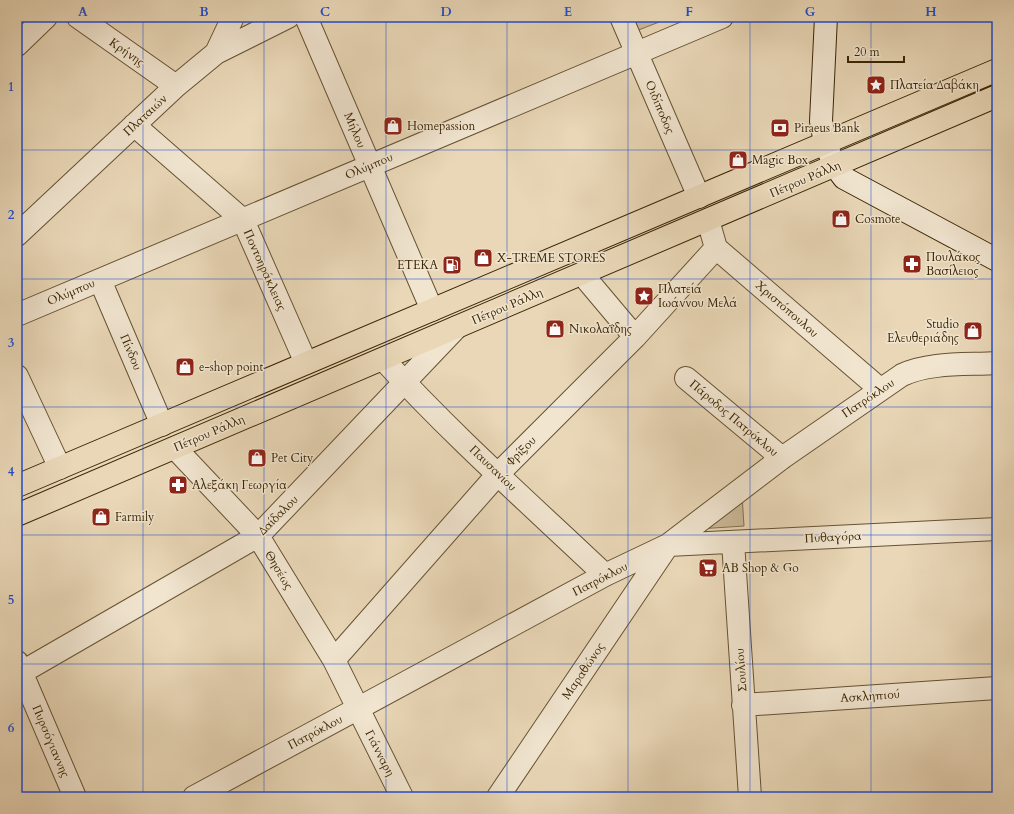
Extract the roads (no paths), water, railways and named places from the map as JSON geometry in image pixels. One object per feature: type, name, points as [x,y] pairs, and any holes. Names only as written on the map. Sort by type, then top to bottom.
[{"type":"main road","name":"Πέτρου Ράλλη","points":[[17,486],[997,70]]},
{"type":"main road","name":"Πέτρου Ράλλη","points":[[17,515],[997,96]]},
{"type":"street","points":[[17,45],[46,17]]},
{"type":"street","name":"Κρήνης","points":[[78,17],[176,86]]},
{"type":"street","points":[[216,53],[233,17]]},
{"type":"street","name":"Πλαταιών","points":[[18,234],[176,86],[216,53],[288,17]]},
{"type":"street","name":"Μήλου","points":[[306,17],[432,310]]},
{"type":"street","name":"Οιδίποδος","points":[[621,17],[699,197]]},
{"type":"street","name":"Ολύμπου","points":[[17,315],[722,17]]},
{"type":"street","points":[[826,17],[821,121],[825,143],[835,166],[844,178],[997,260],[997,266]]},
{"type":"street","name":"Ποντοηράκλειας","points":[[134,125],[243,220],[306,363]]},
{"type":"street","points":[[708,220],[716,248]]},
{"type":"street","name":"Φρίξου","points":[[334,660],[498,474],[635,337],[716,248]]},
{"type":"street","name":"Χριστόπουλου","points":[[716,248],[880,389]]},
{"type":"street","points":[[582,274],[635,337]]},
{"type":"street","name":"Πίνδου","points":[[100,280],[162,425]]},
{"type":"street","name":"Δαίδαλου","points":[[18,670],[258,536],[405,384],[457,327]]},
{"type":"street","name":"Παυσανίου","points":[[383,359],[405,384],[605,575]]},
{"type":"street","name":"Πατρόκλου","points":[[194,797],[358,710],[605,575],[668,544],[782,458],[880,389],[914,370],[997,363]]},
{"type":"street","points":[[17,376],[60,468]]},
{"type":"street","name":"Πάροδος Πατρόκλου","points":[[686,378],[782,458]]},
{"type":"street","name":"Θησέως","points":[[174,448],[258,536],[334,660],[358,710]]},
{"type":"street","name":"Πυθαγόρα","points":[[668,544],[997,529]]},
{"type":"street","name":"Σουλίου","points":[[733,542],[750,797]]},
{"type":"street","name":"Μαραθώνος","points":[[498,797],[668,544]]},
{"type":"street","name":"Πυρσόγιαννης","points":[[18,670],[75,797]]},
{"type":"street","name":"Ασκληπιού","points":[[743,705],[997,688]]},
{"type":"street","name":"Γιάνναρη","points":[[358,710],[402,797]]},
{"type":"place","name":"Πλατεία Δαβάκη","points":[[876,85]]},
{"type":"place","name":"Homepassion","points":[[393,126]]},
{"type":"place","name":"Piraeus Bank","points":[[780,128]]},
{"type":"place","name":"Magic Box","points":[[738,160]]},
{"type":"place","name":"Cosmote","points":[[841,219]]},
{"type":"place","name":"X-TREME STORES","points":[[483,258]]},
{"type":"place","name":"Πουλάκος Βασίλειος","points":[[912,264]]},
{"type":"place","name":"ΕΤΕΚΑ","points":[[452,265]]},
{"type":"place","name":"Πλατεία Ιωάννου Μελά","points":[[644,296]]},
{"type":"place","name":"Νικολαΐδης","points":[[555,329]]},
{"type":"place","name":"Studio Ελευθεριάδης","points":[[973,331]]},
{"type":"place","name":"e-shop point","points":[[185,367]]},
{"type":"place","name":"Pet City","points":[[257,458]]},
{"type":"place","name":"Αλεξάκη Γεωργία","points":[[178,485]]},
{"type":"place","name":"Farmily","points":[[101,517]]},
{"type":"place","name":"ΑΒ Shop & Go","points":[[708,568]]}]
